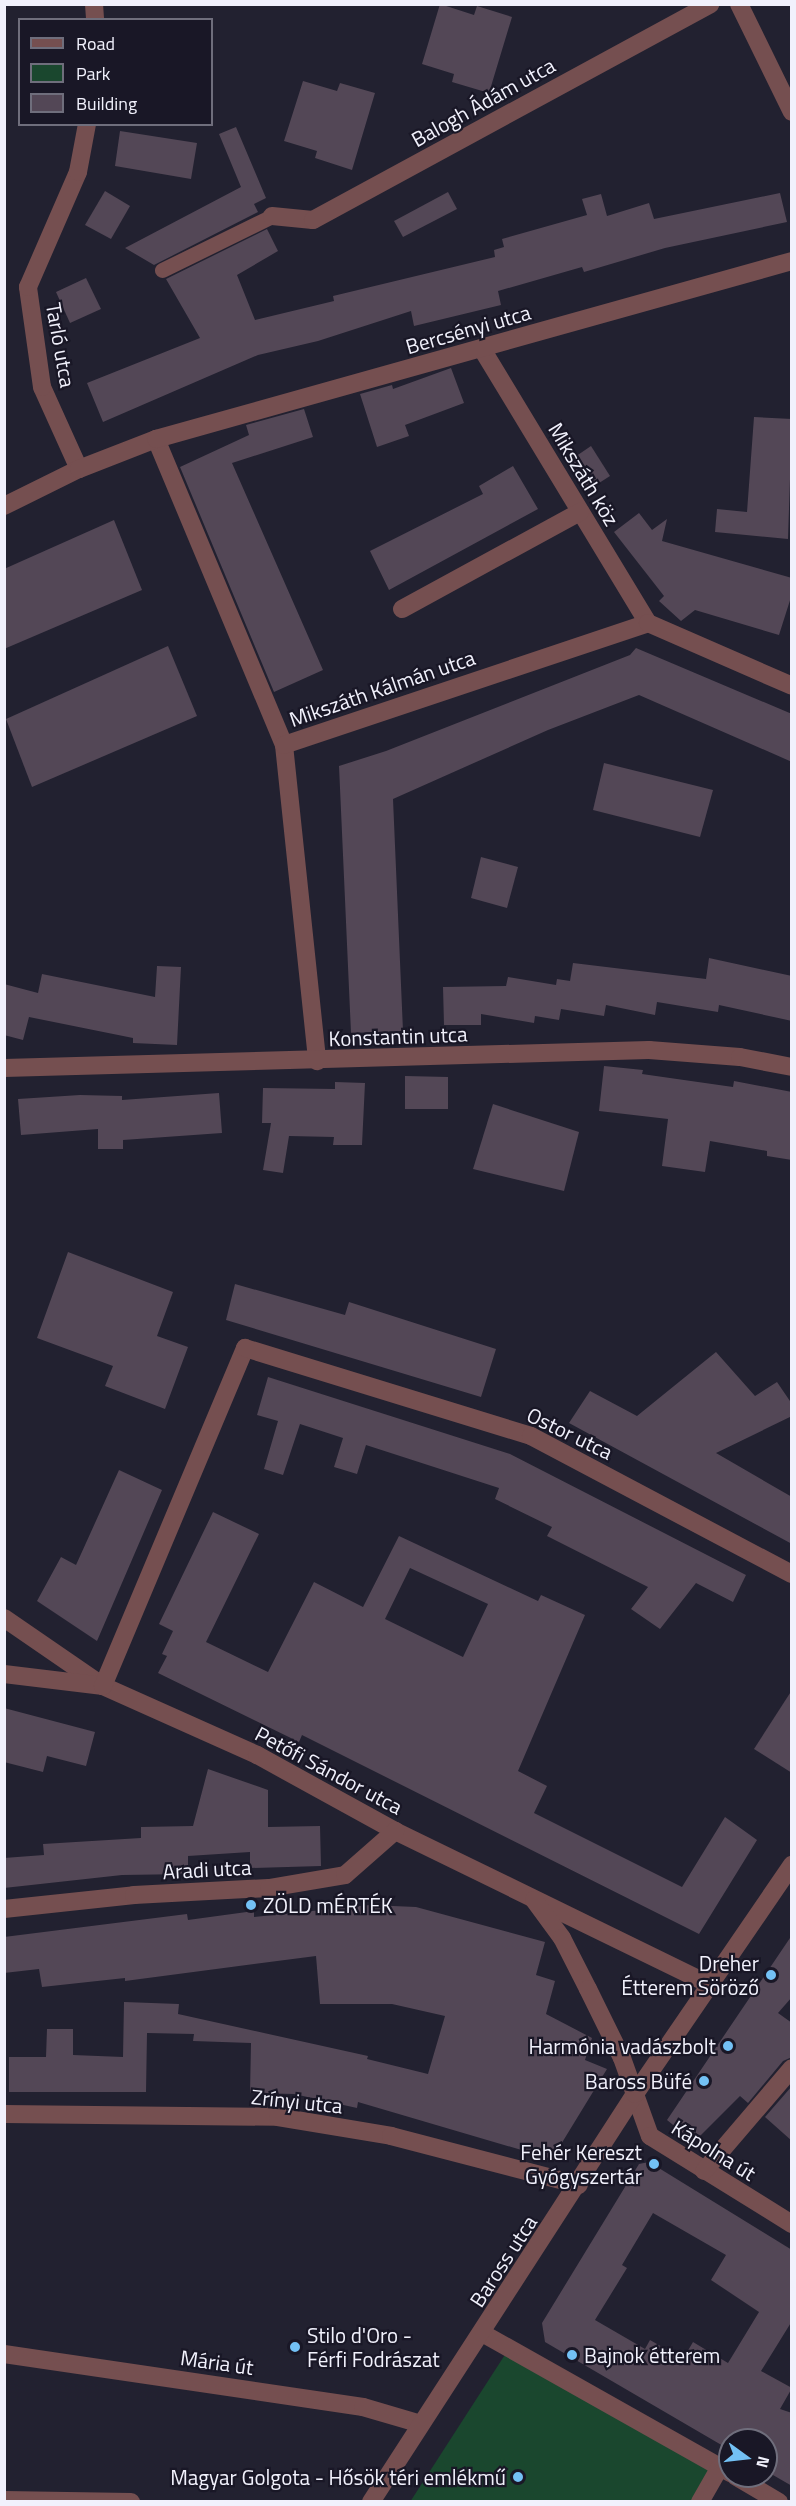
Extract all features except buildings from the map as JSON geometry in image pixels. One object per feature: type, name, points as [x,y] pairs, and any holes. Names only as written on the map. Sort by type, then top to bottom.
[{"type":"street","name":"Balogh Ádám utca","points":[[272,216],[313,220],[710,4]]},
{"type":"street","points":[[739,4],[792,112]]},
{"type":"street","name":"Tarló utca","points":[[79,469],[42,387],[28,287],[78,172],[87,126]]},
{"type":"street","name":"Bercsényi utca","points":[[4,507],[79,469],[156,439],[792,261]]},
{"type":"street","name":"Mikszáth köz","points":[[482,349],[648,623]]},
{"type":"street","points":[[156,439],[284,745]]},
{"type":"street","points":[[402,609],[580,512]]},
{"type":"street","points":[[648,623],[792,686]]},
{"type":"street","name":"Mikszáth Kálmán utca","points":[[317,1061],[284,745],[648,623]]},
{"type":"street","name":"Konstantin utca","points":[[4,1068],[649,1050],[740,1057],[792,1067]]},
{"type":"street","name":"Ostor utca","points":[[104,1686],[245,1348],[531,1436],[792,1574]]},
{"type":"street","name":"Petőfi Sándor utca","points":[[4,1618],[104,1686],[257,1755],[395,1831],[708,1984]]},
{"type":"street","name":"Petőfi Sándor utca","points":[[4,1674],[104,1686]]},
{"type":"street","name":"Aradi utca","points":[[4,1909],[134,1895],[269,1888],[345,1875],[395,1831]]},
{"type":"street","name":"Baross utca","points":[[371,2502],[579,2185],[635,2094],[708,1984],[792,1865]]},
{"type":"street","name":"Petőfi Sándor utca","points":[[531,1896],[567,1948],[635,2094]]},
{"type":"street","points":[[704,2171],[792,2068]]},
{"type":"street","name":"Kápolna út","points":[[635,2094],[650,2136],[792,2224]]},
{"type":"street","name":"Zrínyi utca","points":[[4,2114],[278,2117],[391,2136],[579,2185]]},
{"type":"street","points":[[482,2333],[718,2466]]},
{"type":"street","name":"Mária út","points":[[4,2354],[363,2407],[422,2424]]},
{"type":"street","points":[[700,2502],[718,2483]]},
{"type":"street","points":[[755,2488],[779,2502]]},
{"type":"street","points":[[4,2500],[131,2502]]},
{"type":"lane","points":[[162,270],[272,216]]},
{"type":"green space","points":[[508,2350],[718,2466],[718,2470],[700,2501],[410,2502]]},
{"type":"place","name":"ZÖLD mÉRTÉK","points":[[251,1905]]},
{"type":"place","name":"Dreher Étterem Söröző","points":[[771,1975]]},
{"type":"place","name":"Harmónia vadászbolt","points":[[728,2046]]},
{"type":"place","name":"Baross Büfé","points":[[704,2081]]},
{"type":"place","name":"Fehér Kereszt Gyógyszertár","points":[[654,2164]]},
{"type":"place","name":"Stilo d'Oro - Férfi Fodrászat","points":[[295,2347]]},
{"type":"place","name":"Bajnok étterem","points":[[572,2355]]},
{"type":"place","name":"Magyar Golgota - Hősök téri emlékmű","points":[[518,2477]]}]
